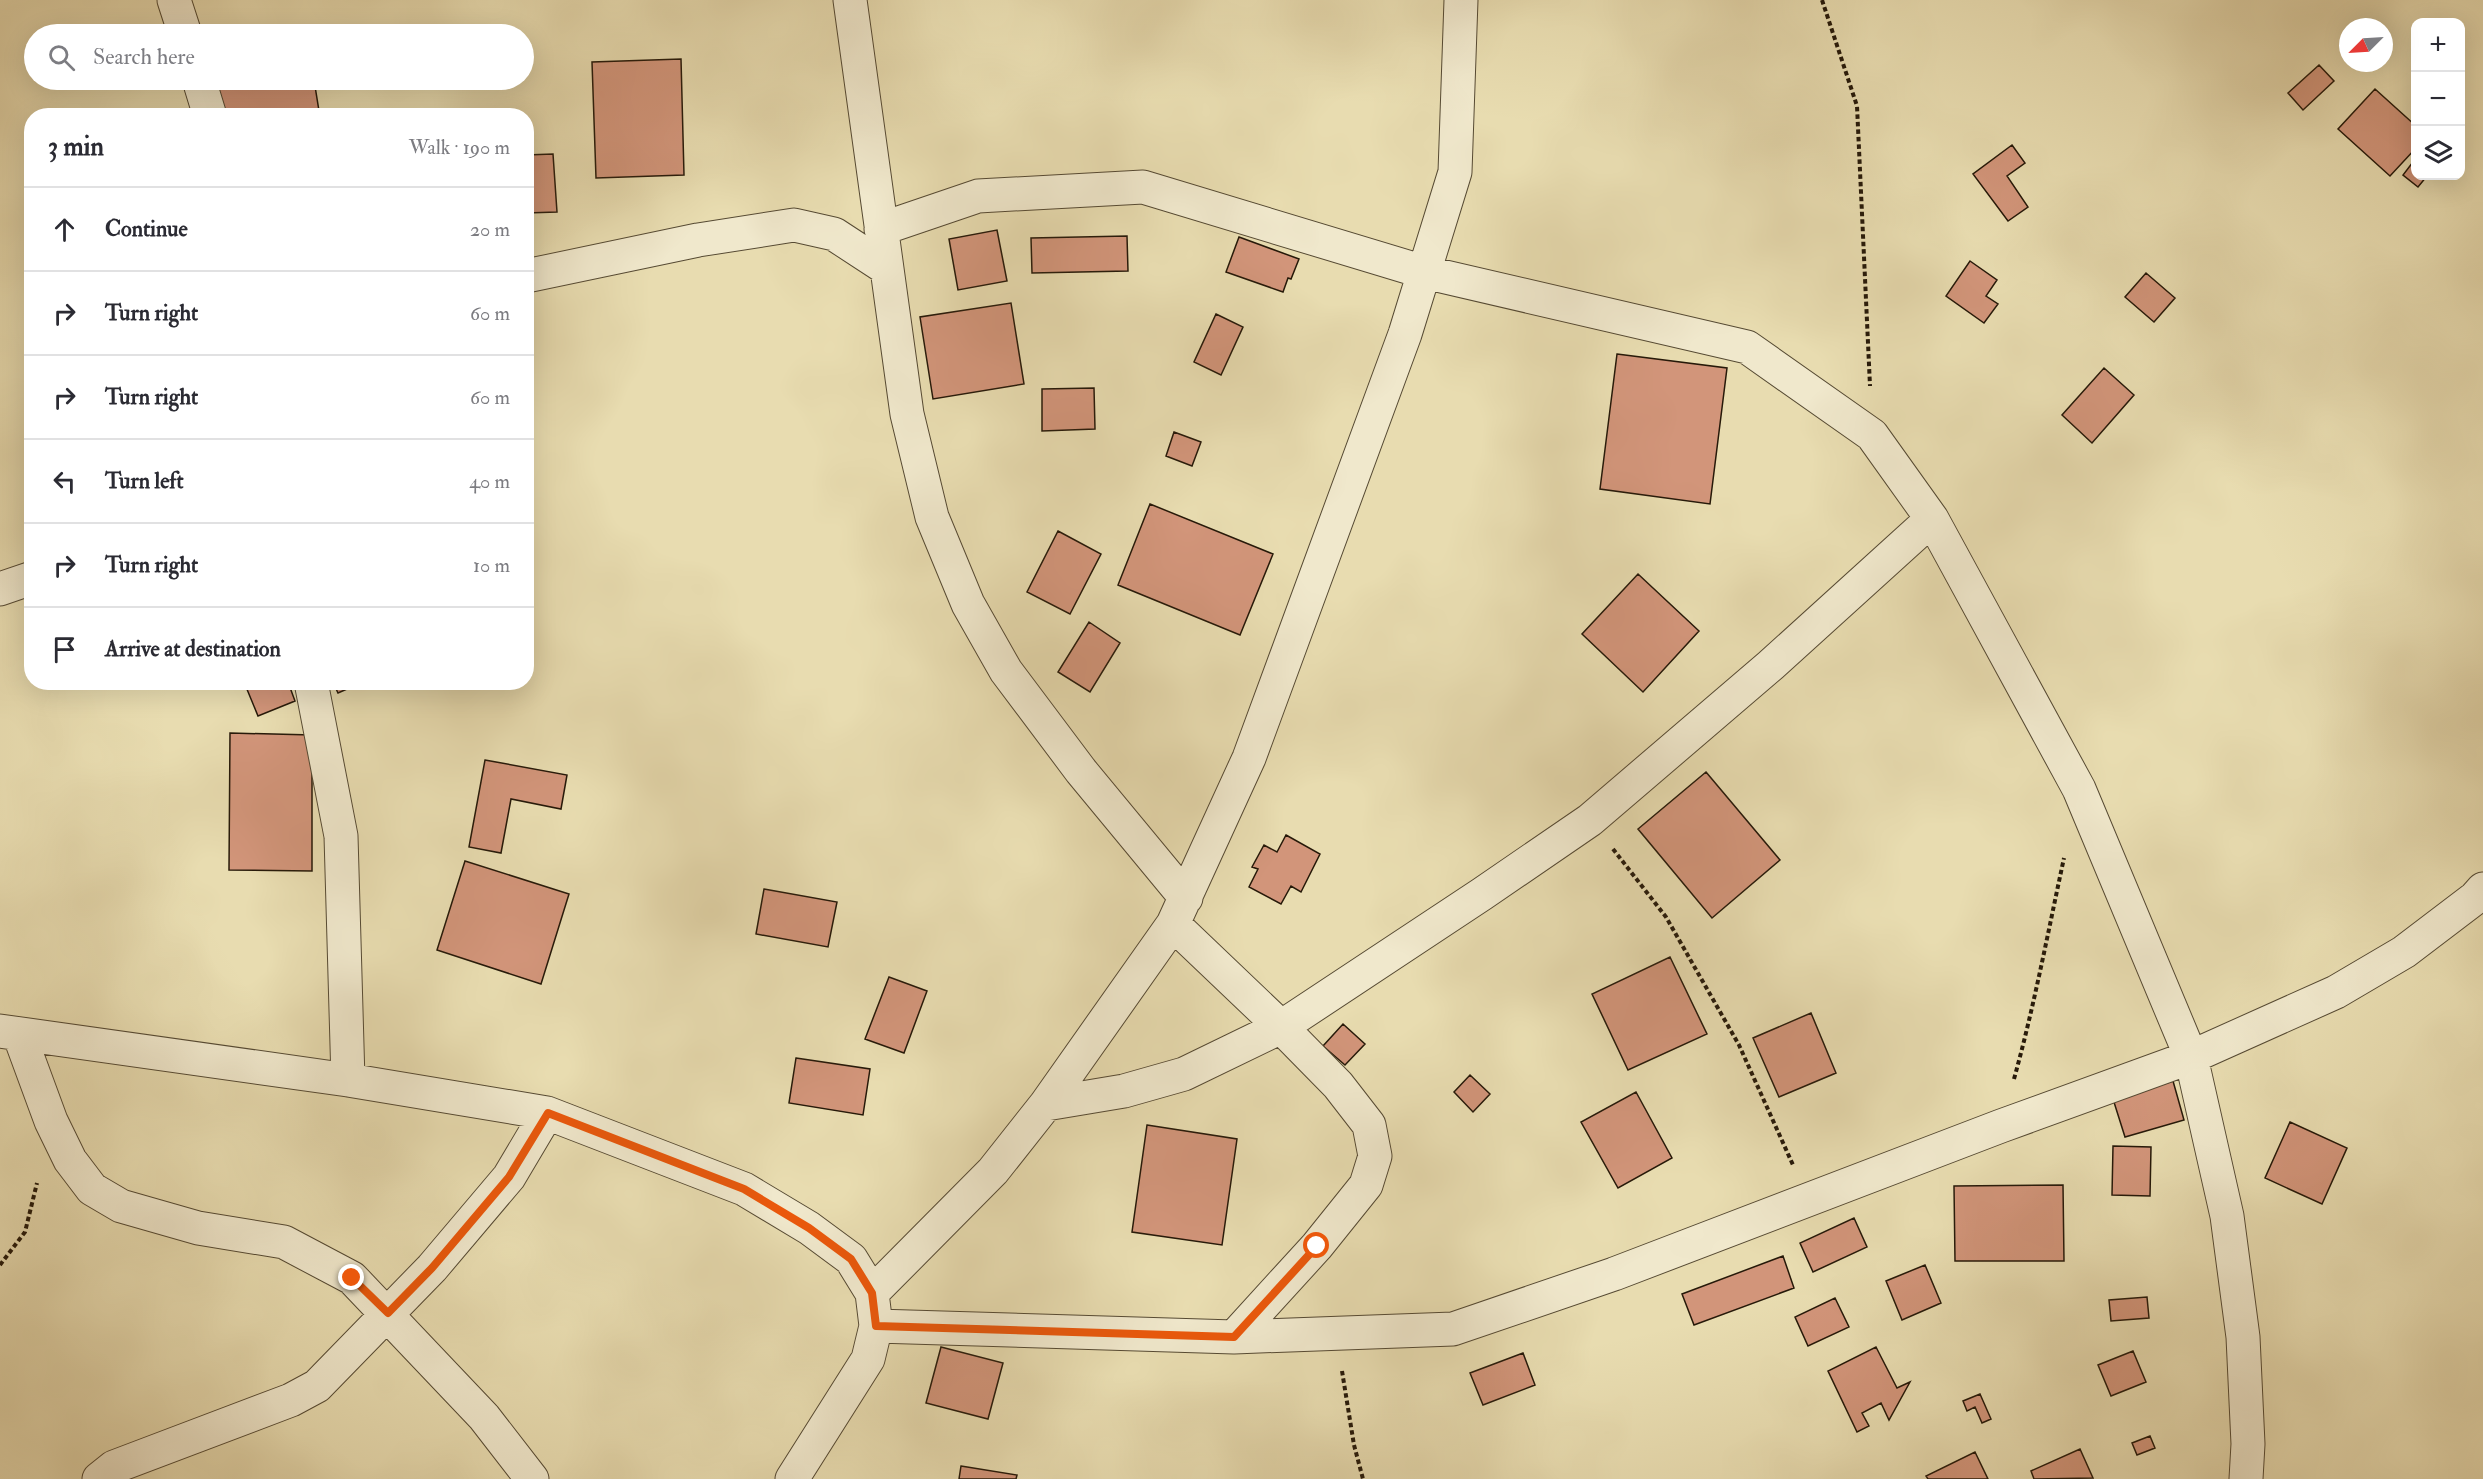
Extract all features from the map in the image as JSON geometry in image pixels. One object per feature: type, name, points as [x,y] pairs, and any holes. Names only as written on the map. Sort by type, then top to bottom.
[{"type":"street","points":[[174,0],[182,24]]},
{"type":"street","points":[[850,0],[906,414],[932,517],[968,604],[1006,671],[1081,771],[1179,911],[1281,1027],[1338,1085],[1369,1125],[1375,1156],[1366,1185],[1317,1246],[1234,1337]]},
{"type":"street","points":[[872,1293],[993,1171],[1046,1104],[1179,911],[1249,758],[1405,334],[1455,172],[1461,0]]},
{"type":"street","points":[[202,90],[208,108]]},
{"type":"street","points":[[880,229],[978,196],[1143,187],[1424,272],[1747,346],[1872,435],[1932,519],[2079,789],[2191,1057],[2227,1216],[2244,1337],[2248,1444],[2246,1479]]},
{"type":"street","points":[[534,274],[698,240],[794,225],[834,234],[886,268]]},
{"type":"street","points":[[1046,1104],[1124,1091],[1184,1074],[1281,1027],[1590,820],[1771,665],[1932,519]]},
{"type":"street","points":[[0,590],[24,581]]},
{"type":"street","points":[[313,690],[341,836],[348,1080]]},
{"type":"street","points":[[876,1326],[1234,1337],[1454,1329],[1614,1274],[2001,1126],[2191,1057],[2336,993],[2404,952],[2475,898],[2483,889]]},
{"type":"street","points":[[10,1033],[348,1080],[548,1113],[744,1189],[809,1228],[851,1259],[872,1293],[876,1326],[868,1359],[792,1479]]},
{"type":"street","points":[[10,1033],[70,1160],[92,1189],[121,1206],[198,1228],[285,1242],[352,1278],[388,1313],[484,1417],[532,1479]]},
{"type":"street","points":[[99,1479],[114,1467],[291,1400],[317,1386],[432,1268],[509,1177],[548,1113]]},
{"type":"path","points":[[1822,0],[1857,106],[1872,435]]},
{"type":"path","points":[[1590,820],[1666,917],[1739,1045],[1809,1201]]},
{"type":"path","points":[[2001,1126],[2028,1028],[2066,847]]},
{"type":"path","points":[[0,1265],[25,1232],[51,1121]]},
{"type":"path","points":[[1335,1333],[1354,1445],[1363,1479]]},
{"type":"building","points":[[681,59],[684,175],[596,178],[592,62]]},
{"type":"building","points":[[2319,65],[2334,81],[2303,110],[2288,93]]},
{"type":"building","points":[[2375,89],[2411,121],[2411,153],[2390,176],[2338,129]]},
{"type":"building","points":[[217,90],[316,90],[319,108],[220,108]]},
{"type":"building","points":[[2012,145],[2025,163],[2007,176],[2028,207],[2008,221],[1973,174]]},
{"type":"building","points":[[553,154],[557,212],[534,213],[534,155]]},
{"type":"building","points":[[2411,165],[2411,180],[2424,180],[2418,187],[2403,175]]},
{"type":"building","points":[[997,230],[1007,281],[958,290],[949,239]]},
{"type":"building","points":[[1127,236],[1128,271],[1032,273],[1031,238]]},
{"type":"building","points":[[1239,237],[1299,259],[1283,292],[1226,272]]},
{"type":"building","points":[[1970,261],[1997,280],[1986,296],[1998,304],[1984,323],[1946,296]]},
{"type":"building","points":[[2146,273],[2175,298],[2154,322],[2125,297]]},
{"type":"building","points":[[1011,303],[1024,384],[933,399],[920,317]]},
{"type":"building","points":[[1216,314],[1243,327],[1221,375],[1194,362]]},
{"type":"building","points":[[1617,354],[1727,368],[1710,504],[1600,489]]},
{"type":"building","points":[[2104,368],[2134,395],[2092,443],[2062,415]]},
{"type":"building","points":[[1094,388],[1095,429],[1042,431],[1042,389]]},
{"type":"building","points":[[1174,432],[1201,442],[1192,466],[1166,456]]},
{"type":"building","points":[[1150,504],[1273,554],[1240,635],[1118,585]]},
{"type":"building","points":[[1058,531],[1101,554],[1070,614],[1027,592]]},
{"type":"building","points":[[1638,574],[1699,631],[1643,692],[1582,634]]},
{"type":"building","points":[[1089,622],[1120,643],[1090,692],[1058,672]]},
{"type":"building","points":[[247,690],[291,690],[295,701],[258,716]]},
{"type":"building","points":[[230,733],[312,735],[312,871],[229,870]]},
{"type":"building","points":[[485,760],[567,775],[561,809],[511,799],[501,853],[469,847]]},
{"type":"building","points":[[1706,772],[1780,860],[1712,918],[1638,829]]},
{"type":"building","points":[[1286,835],[1320,854],[1301,892],[1291,886],[1281,904],[1249,887],[1258,869],[1252,867],[1264,845],[1277,852]]},
{"type":"building","points":[[465,861],[569,894],[541,984],[437,950]]},
{"type":"building","points":[[764,889],[837,902],[828,947],[756,934]]},
{"type":"building","points":[[1670,957],[1707,1034],[1628,1070],[1592,994]]},
{"type":"building","points":[[889,977],[927,991],[904,1053],[865,1039]]},
{"type":"building","points":[[1811,1013],[1836,1073],[1779,1097],[1753,1038]]},
{"type":"building","points":[[1343,1024],[1365,1044],[1345,1065],[1323,1046]]},
{"type":"building","points":[[796,1058],[870,1069],[863,1115],[789,1103]]},
{"type":"building","points":[[1470,1075],[1490,1094],[1473,1112],[1454,1092]]},
{"type":"building","points":[[2173,1081],[2184,1120],[2125,1137],[2113,1099]]},
{"type":"building","points":[[1636,1092],[1672,1158],[1618,1188],[1581,1122]]},
{"type":"building","points":[[2290,1122],[2347,1148],[2322,1204],[2265,1178]]},
{"type":"building","points":[[1147,1125],[1237,1139],[1222,1245],[1132,1232]]},
{"type":"building","points":[[2113,1146],[2151,1147],[2150,1196],[2112,1195]]},
{"type":"building","points":[[2063,1185],[2064,1261],[1955,1261],[1954,1186]]},
{"type":"building","points":[[1854,1218],[1867,1247],[1813,1272],[1800,1243]]},
{"type":"building","points":[[1783,1256],[1794,1288],[1694,1325],[1682,1294]]},
{"type":"building","points":[[1925,1265],[1941,1303],[1902,1320],[1886,1281]]},
{"type":"building","points":[[2147,1297],[2149,1318],[2111,1321],[2109,1300]]},
{"type":"building","points":[[1835,1298],[1849,1327],[1808,1346],[1795,1317]]},
{"type":"building","points":[[941,1347],[1003,1363],[988,1419],[926,1403]]},
{"type":"building","points":[[1876,1347],[1897,1388],[1910,1382],[1889,1420],[1881,1403],[1862,1413],[1869,1426],[1857,1432],[1828,1371]]},
{"type":"building","points":[[2133,1351],[2146,1382],[2111,1396],[2098,1365]]},
{"type":"building","points":[[1523,1353],[1535,1385],[1483,1405],[1470,1373]]},
{"type":"building","points":[[1980,1394],[1991,1419],[1982,1423],[1975,1407],[1967,1411],[1963,1401]]},
{"type":"building","points":[[2150,1436],[2155,1448],[2137,1455],[2132,1443]]},
{"type":"building","points":[[2080,1449],[2093,1478],[2034,1479],[2031,1471]]},
{"type":"building","points":[[1975,1452],[1988,1479],[1928,1479],[1926,1476]]},
{"type":"building","points":[[961,1466],[1017,1475],[1016,1479],[959,1479]]},
{"type":"route","points":[[352,1278],[388,1313],[432,1268],[509,1177],[548,1113],[744,1189],[809,1228],[851,1259],[872,1293],[876,1326],[1234,1337],[1317,1246]]}]
